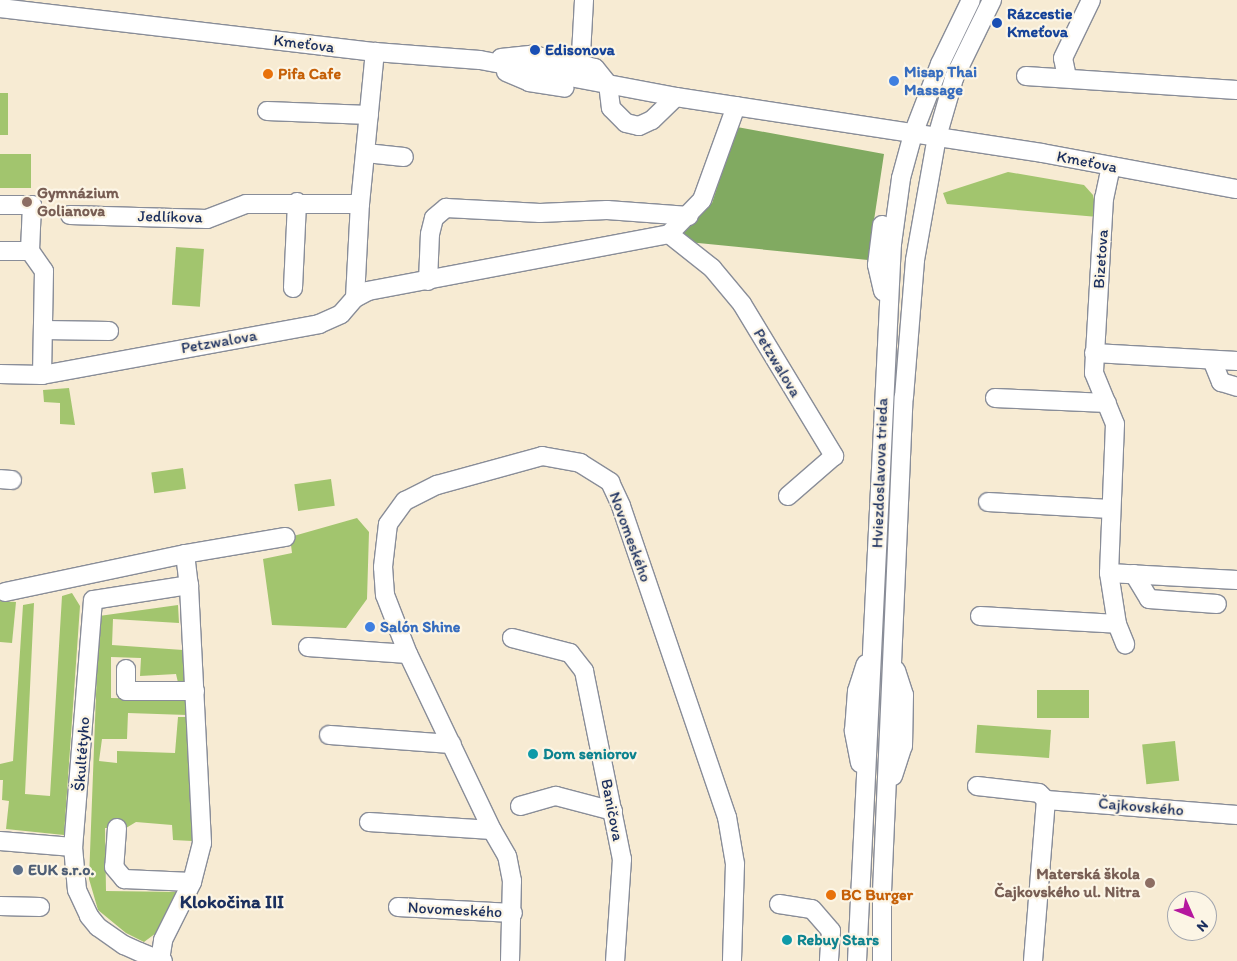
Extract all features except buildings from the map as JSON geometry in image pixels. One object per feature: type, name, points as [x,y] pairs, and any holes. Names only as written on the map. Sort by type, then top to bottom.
[{"type":"street","points":[[577,71],[584,0]]},
{"type":"street","name":"Hviezdoslavova trieda","points":[[857,961],[887,311],[901,178],[913,134],[940,64],[971,0]]},
{"type":"street","name":"Hviezdoslavova trieda","points":[[882,961],[886,797],[907,328],[915,260],[937,137],[954,78],[992,0]]},
{"type":"street","points":[[1067,77],[1063,58],[1091,0]]},
{"type":"street","name":"Kmeťova","points":[[0,8],[374,52],[480,60]]},
{"type":"street","points":[[355,298],[360,204],[374,52]]},
{"type":"street","points":[[480,60],[532,55],[577,71],[595,68],[608,84],[611,108],[626,123],[638,126],[652,120],[676,97]]},
{"type":"street","points":[[480,60],[529,82],[569,89],[608,84],[676,97],[913,134]]},
{"type":"street","points":[[1026,76],[1067,77],[1237,90]]},
{"type":"street","points":[[669,234],[689,216],[702,200],[736,106]]},
{"type":"street","points":[[266,111],[369,115]]},
{"type":"street","name":"Kmeťova","points":[[913,134],[1111,166],[1237,189]]},
{"type":"street","points":[[366,153],[404,157]]},
{"type":"street","name":"Bizetova","points":[[1111,166],[1104,198],[1094,373],[1115,424],[1110,509],[1109,573],[1117,624],[1126,644]]},
{"type":"street","points":[[1211,184],[1237,179]]},
{"type":"street","points":[[293,288],[296,202]]},
{"type":"street","name":"Jedlíkova","points":[[70,215],[207,219],[246,204],[296,202],[360,204]]},
{"type":"street","points":[[0,205],[32,205],[30,251],[44,271],[42,375]]},
{"type":"street","points":[[428,281],[430,234],[434,218],[446,208],[540,213],[607,210],[689,216]]},
{"type":"street","name":"Petzwalova","points":[[0,374],[42,375],[319,324],[341,314],[355,298],[368,291],[669,234],[712,268],[742,304],[834,456],[788,496]]},
{"type":"street","points":[[0,251],[30,251]]},
{"type":"street","points":[[44,330],[109,331]]},
{"type":"street","points":[[1094,353],[1237,361]]},
{"type":"street","points":[[1212,360],[1221,382],[1237,387]]},
{"type":"street","points":[[996,398],[1107,403]]},
{"type":"street","name":"Novomeského","points":[[510,961],[512,881],[507,856],[492,830],[408,654],[385,595],[383,567],[388,524],[405,501],[437,485],[542,456],[580,463],[610,482],[621,506],[727,817],[735,864],[732,961]]},
{"type":"street","points":[[988,502],[1110,509]]},
{"type":"street","points":[[5,592],[185,554],[286,537]]},
{"type":"street","name":"Škultétyho","points":[[185,554],[189,585],[202,843],[192,882],[162,940],[161,961],[110,937],[89,916],[76,890],[73,846],[93,600],[189,585]]},
{"type":"street","points":[[1109,573],[1237,580]]},
{"type":"street","points":[[1134,574],[1148,599],[1218,604]]},
{"type":"street","points":[[980,616],[1117,624]]},
{"type":"street","name":"Baničova","points":[[512,638],[570,653],[584,671],[622,859],[615,961]]},
{"type":"street","points":[[308,648],[408,654]]},
{"type":"street","points":[[126,668],[126,691],[195,692]]},
{"type":"street","points":[[329,735],[452,744]]},
{"type":"street","name":"Čajkovského","points":[[977,786],[1040,793],[1046,800],[1237,816]]},
{"type":"street","points":[[520,806],[556,796],[613,811]]},
{"type":"street","points":[[1033,961],[1046,800]]},
{"type":"street","points":[[369,822],[492,830]]},
{"type":"street","points":[[117,828],[114,867],[124,879],[192,882]]},
{"type":"street","points":[[0,841],[73,846]]},
{"type":"street","points":[[779,904],[812,910],[831,931],[829,961]]},
{"type":"street","points":[[0,906],[40,907]]},
{"type":"street","name":"Novomeského","points":[[398,907],[512,912]]},
{"type":"green space","points":[[0,93],[8,93],[8,135],[0,135]]},
{"type":"green space","points":[[737,127],[884,154],[868,260],[688,242],[683,231],[712,203]]},
{"type":"green space","points":[[0,154],[31,154],[31,188],[0,188]]},
{"type":"green space","points":[[1008,172],[1084,185],[1093,195],[1098,217],[947,204],[943,193]]},
{"type":"green space","points":[[176,247],[204,249],[200,307],[172,305]]},
{"type":"green space","points":[[69,388],[75,425],[60,424],[60,403],[44,402],[43,390]]},
{"type":"green space","points":[[183,468],[186,489],[154,493],[151,472]]},
{"type":"green space","points":[[331,479],[335,506],[298,511],[294,484]]},
{"type":"green space","points":[[357,518],[369,532],[367,599],[346,628],[272,625],[263,559],[292,553],[290,537]]},
{"type":"green space","points":[[72,593],[80,606],[64,835],[6,829],[9,801],[2,800],[3,780],[0,780],[0,764],[13,761],[23,605],[34,603],[25,794],[50,796],[62,596]]},
{"type":"green space","points":[[0,601],[16,602],[12,643],[0,642]]},
{"type":"green space","points":[[178,605],[179,623],[113,619],[112,645],[183,650],[186,684],[179,687],[176,674],[140,676],[141,658],[111,657],[111,698],[187,700],[187,715],[128,713],[127,739],[102,739],[99,761],[117,763],[117,751],[175,753],[178,717],[187,717],[192,841],[173,840],[172,825],[136,822],[126,828],[105,828],[106,891],[180,892],[156,933],[144,942],[126,933],[98,910],[89,879],[99,616]]},
{"type":"green space","points":[[1037,690],[1089,690],[1089,718],[1037,718]]},
{"type":"green space","points":[[977,725],[1051,730],[1049,758],[975,753]]},
{"type":"green space","points":[[1175,741],[1179,781],[1146,784],[1142,744]]},
{"type":"place","name":"Rázcestie Kmeťova","points":[[997,23]]},
{"type":"place","name":"Edisonova","points":[[535,50]]},
{"type":"place","name":"Pifa Cafe","points":[[268,74]]},
{"type":"place","name":"Misap Thai Massage","points":[[894,81]]},
{"type":"place","name":"Gymnázium Golianova","points":[[27,202]]},
{"type":"place","name":"Salón Shine","points":[[370,627]]},
{"type":"place","name":"Dom seniorov","points":[[533,754]]},
{"type":"place","name":"EUK s.r.o.","points":[[18,870]]},
{"type":"place","name":"Materská škola Čajkovského ul. Nitra","points":[[1150,883]]},
{"type":"place","name":"BC Burger","points":[[831,895]]},
{"type":"place","name":"Rebuy Stars","points":[[787,940]]},
{"type":"district","name":"Klokočina III","points":[[232,902]]}]
